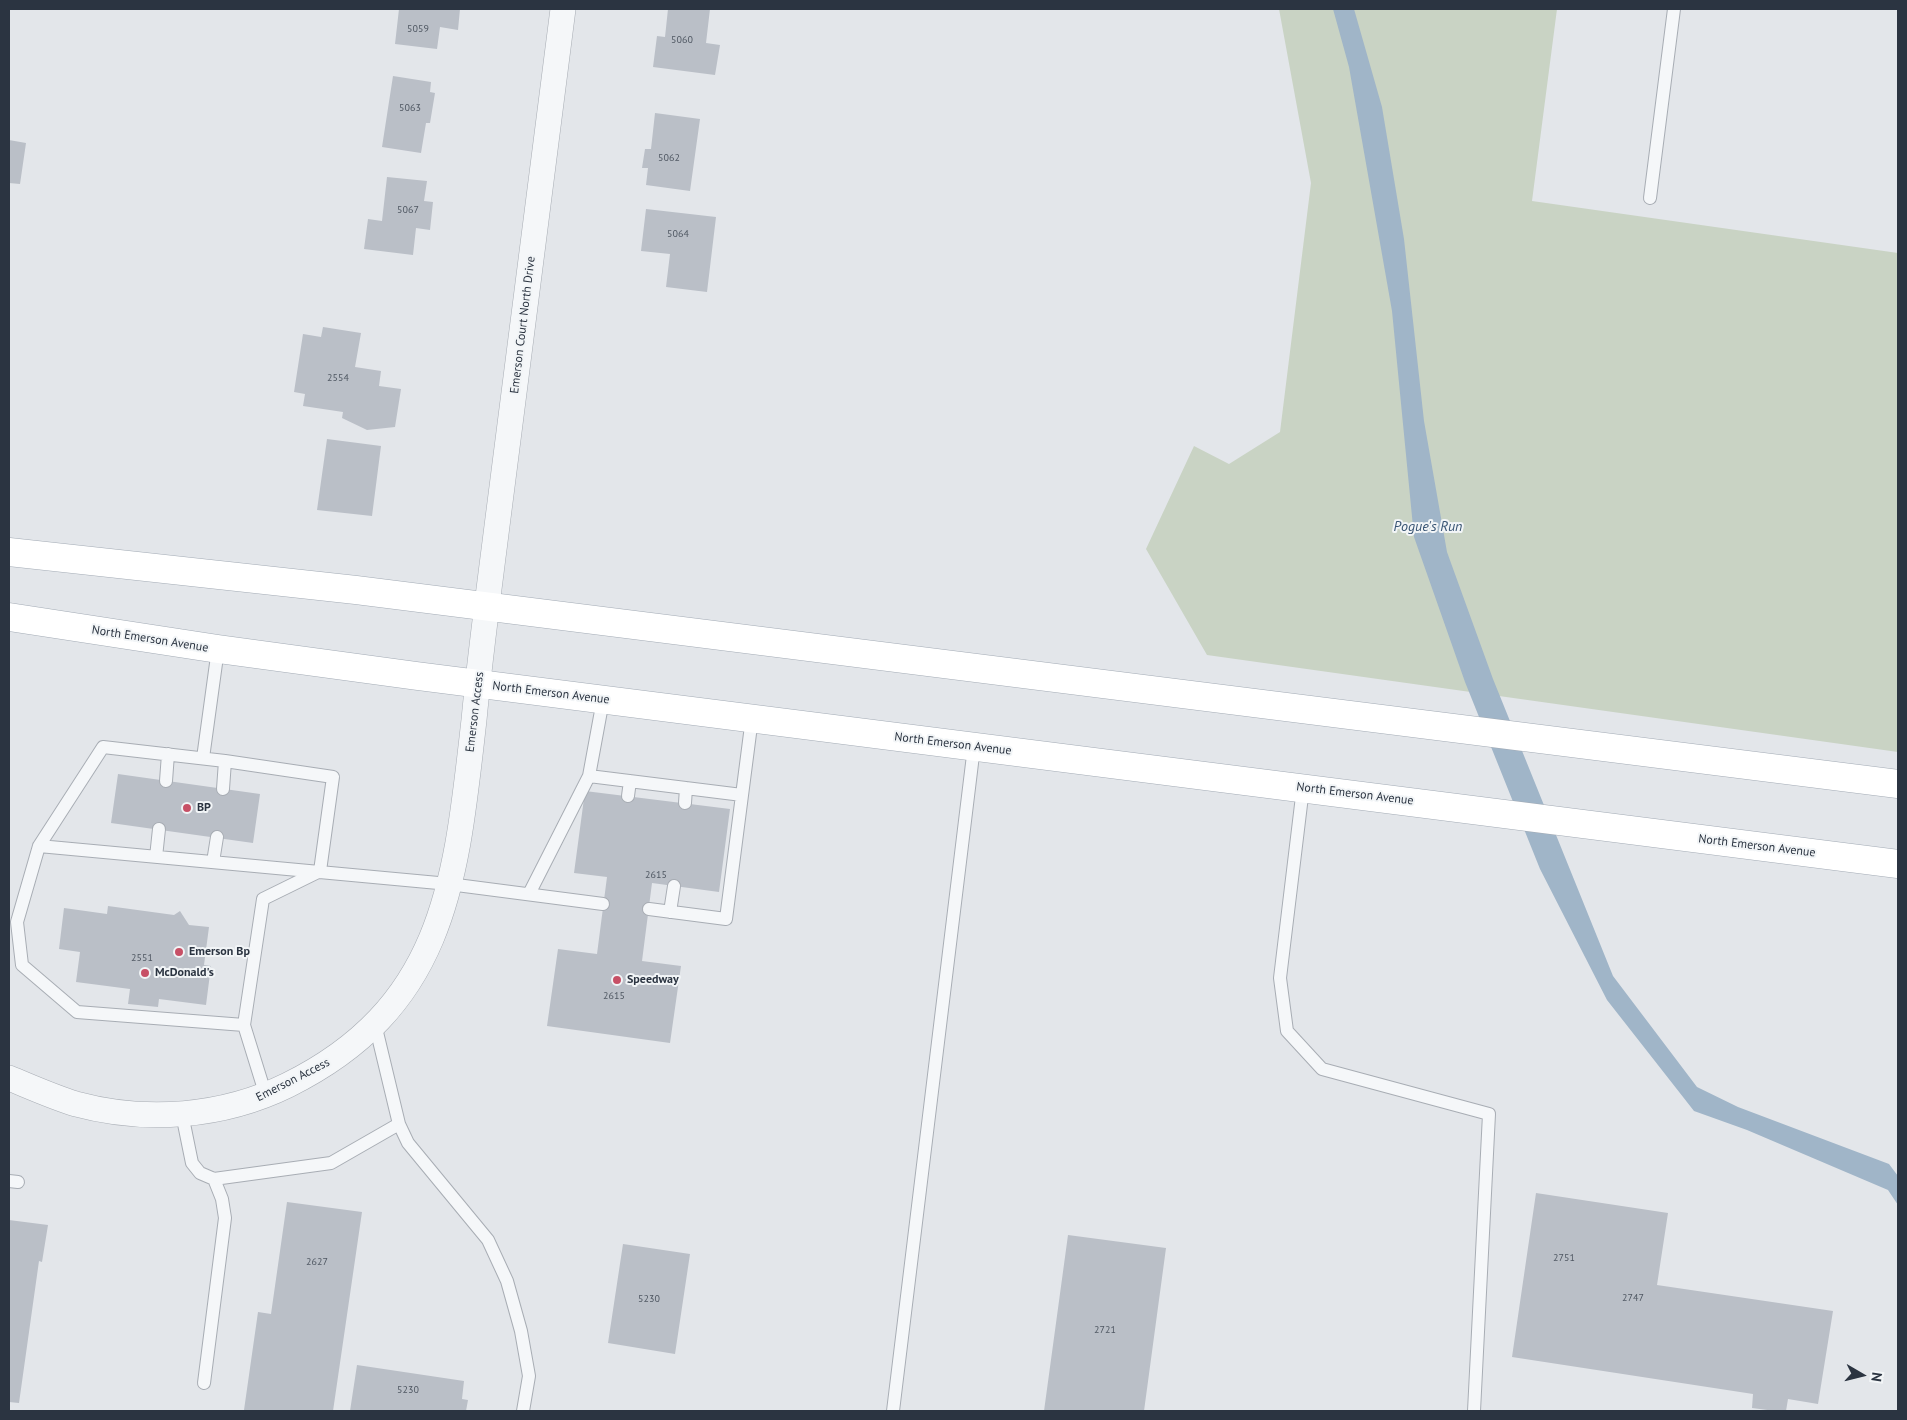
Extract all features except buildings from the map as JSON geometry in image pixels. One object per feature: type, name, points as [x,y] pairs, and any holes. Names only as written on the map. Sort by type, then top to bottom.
[{"type":"main road","points":[[9,552],[241,576],[1898,784]]},
{"type":"main road","name":"North Emerson Avenue","points":[[9,617],[218,649],[477,684],[1898,864]]},
{"type":"street","name":"Emerson Court North Drive","points":[[484,641],[563,9]]},
{"type":"street","name":"Emerson Access","points":[[9,1078],[48,1094],[92,1107],[135,1114],[182,1114],[225,1108],[266,1096],[335,1059],[375,1024],[399,996],[419,966],[435,933],[449,884],[465,800],[477,684],[484,641]]},
{"type":"lane","points":[[1650,198],[1674,9]]},
{"type":"lane","points":[[203,758],[218,649]]},
{"type":"lane","points":[[529,894],[589,776],[603,700]]},
{"type":"lane","points":[[649,910],[726,919],[752,718]]},
{"type":"lane","points":[[244,1025],[77,1012],[22,965],[17,922],[40,846],[103,747],[203,758],[333,777],[320,871]]},
{"type":"lane","points":[[893,1411],[974,747]]},
{"type":"lane","points":[[166,781],[168,754]]},
{"type":"lane","points":[[223,789],[225,761]]},
{"type":"lane","points":[[589,776],[742,796]]},
{"type":"lane","points":[[628,796],[630,781]]},
{"type":"lane","points":[[685,803],[686,788]]},
{"type":"lane","points":[[1303,788],[1280,978],[1287,1031],[1322,1069],[1489,1114],[1474,1411]]},
{"type":"lane","points":[[156,857],[159,829]]},
{"type":"lane","points":[[213,862],[217,838]]},
{"type":"lane","points":[[40,846],[449,884],[603,904]]},
{"type":"lane","points":[[266,1096],[244,1025],[263,898],[320,871]]},
{"type":"lane","points":[[670,912],[674,886]]},
{"type":"lane","points":[[375,1024],[399,1124],[408,1142],[488,1240],[507,1281],[521,1331],[529,1376],[523,1411]]},
{"type":"lane","points":[[182,1114],[192,1163],[200,1173],[214,1179],[331,1163],[399,1124]]},
{"type":"lane","points":[[204,1383],[226,1218],[222,1199],[214,1179]]},
{"type":"green space","points":[[1279,9],[1557,9],[1532,201],[1898,253],[1898,752],[1207,655],[1146,549],[1194,446],[1229,464],[1280,432],[1311,183]]},
{"type":"water","name":"Pogue's Run","points":[[1333,9],[1354,9],[1382,107],[1404,239],[1424,421],[1447,552],[1493,679],[1613,976],[1697,1087],[1738,1107],[1889,1164],[1898,1176],[1898,1205],[1888,1190],[1747,1130],[1694,1111],[1607,1000],[1540,869],[1465,682],[1414,537],[1392,311],[1349,67]]},
{"type":"place","name":"BP","points":[[187,808]]},
{"type":"place","name":"Emerson Bp","points":[[179,952]]},
{"type":"place","name":"McDonald's","points":[[145,973]]},
{"type":"place","name":"Speedway","points":[[617,980]]}]
